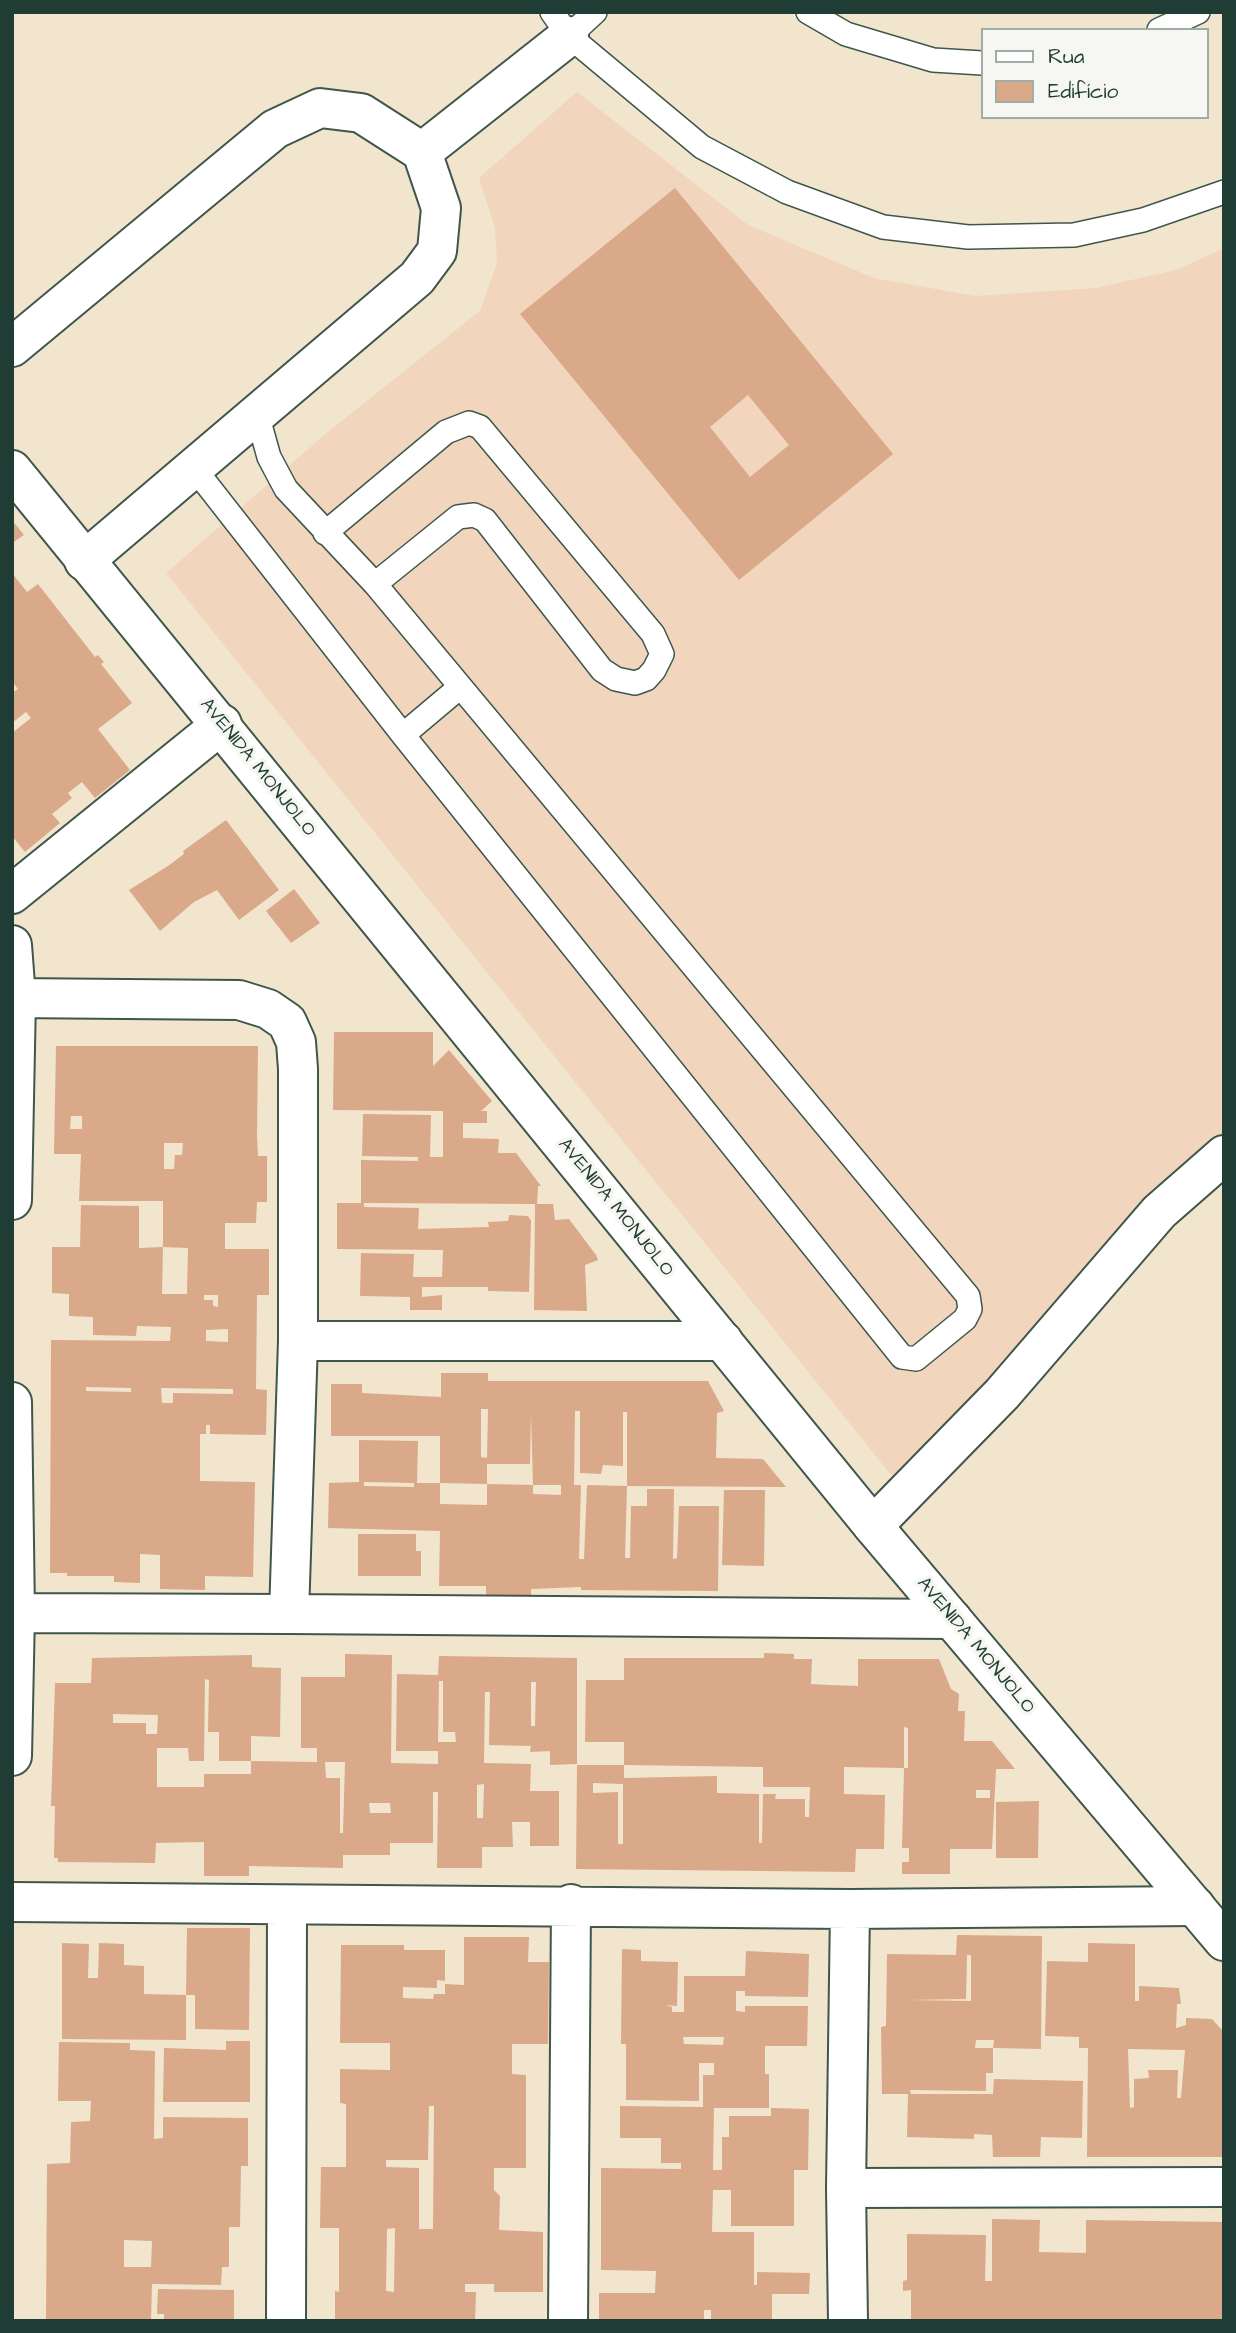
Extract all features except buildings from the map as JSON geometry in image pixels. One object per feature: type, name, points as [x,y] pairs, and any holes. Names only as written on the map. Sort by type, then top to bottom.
[{"type":"street","points":[[422,152],[572,20]]},
{"type":"street","points":[[12,347],[275,130],[320,108],[361,113],[422,152],[441,208],[437,251],[417,278],[84,561]]},
{"type":"street","name":"AVENIDA MONJOLO","points":[[12,470],[84,561],[222,724],[873,1526],[1224,1941]]},
{"type":"street","points":[[12,894],[222,724]]},
{"type":"street","points":[[12,946],[12,1200]]},
{"type":"street","points":[[14,998],[239,1000],[268,1009],[286,1022],[296,1042],[298,1341],[289,1615]]},
{"type":"street","points":[[873,1526],[1002,1394],[1159,1212],[1224,1155]]},
{"type":"street","points":[[298,1341],[723,1341]]},
{"type":"street","points":[[12,1402],[15,1613],[12,1756]]},
{"type":"street","points":[[15,1613],[952,1619]]},
{"type":"street","points":[[12,1902],[287,1906],[571,1904],[849,1909],[1195,1906]]},
{"type":"street","points":[[568,2321],[571,1904]]},
{"type":"street","points":[[286,2321],[287,1906]]},
{"type":"street","points":[[848,2321],[846,2188],[849,1909]]},
{"type":"street","points":[[846,2188],[1224,2187]]},
{"type":"lane","points":[[807,12],[846,34],[933,60],[981,63]]},
{"type":"lane","points":[[1163,28],[1198,12]]},
{"type":"lane","points":[[572,20],[702,147],[787,192],[883,226],[968,237],[1074,235],[1143,220],[1224,192]]},
{"type":"lane","points":[[194,468],[902,1357],[916,1359],[965,1319],[970,1308],[968,1296],[375,584],[324,533],[286,489],[269,457],[257,414]]},
{"type":"lane","points":[[324,533],[446,432],[469,423],[480,428],[653,634],[662,654],[646,679],[635,682],[616,679],[602,670],[485,520],[474,515],[458,517],[375,584]]},
{"type":"lane","points":[[404,735],[460,687]]},
{"type":"shaded area","points":[[577,92],[748,225],[874,278],[975,296],[1096,288],[1176,270],[1224,248],[1224,1145],[892,1476],[166,573],[329,431],[480,311],[497,263],[495,228],[479,178]]}]
